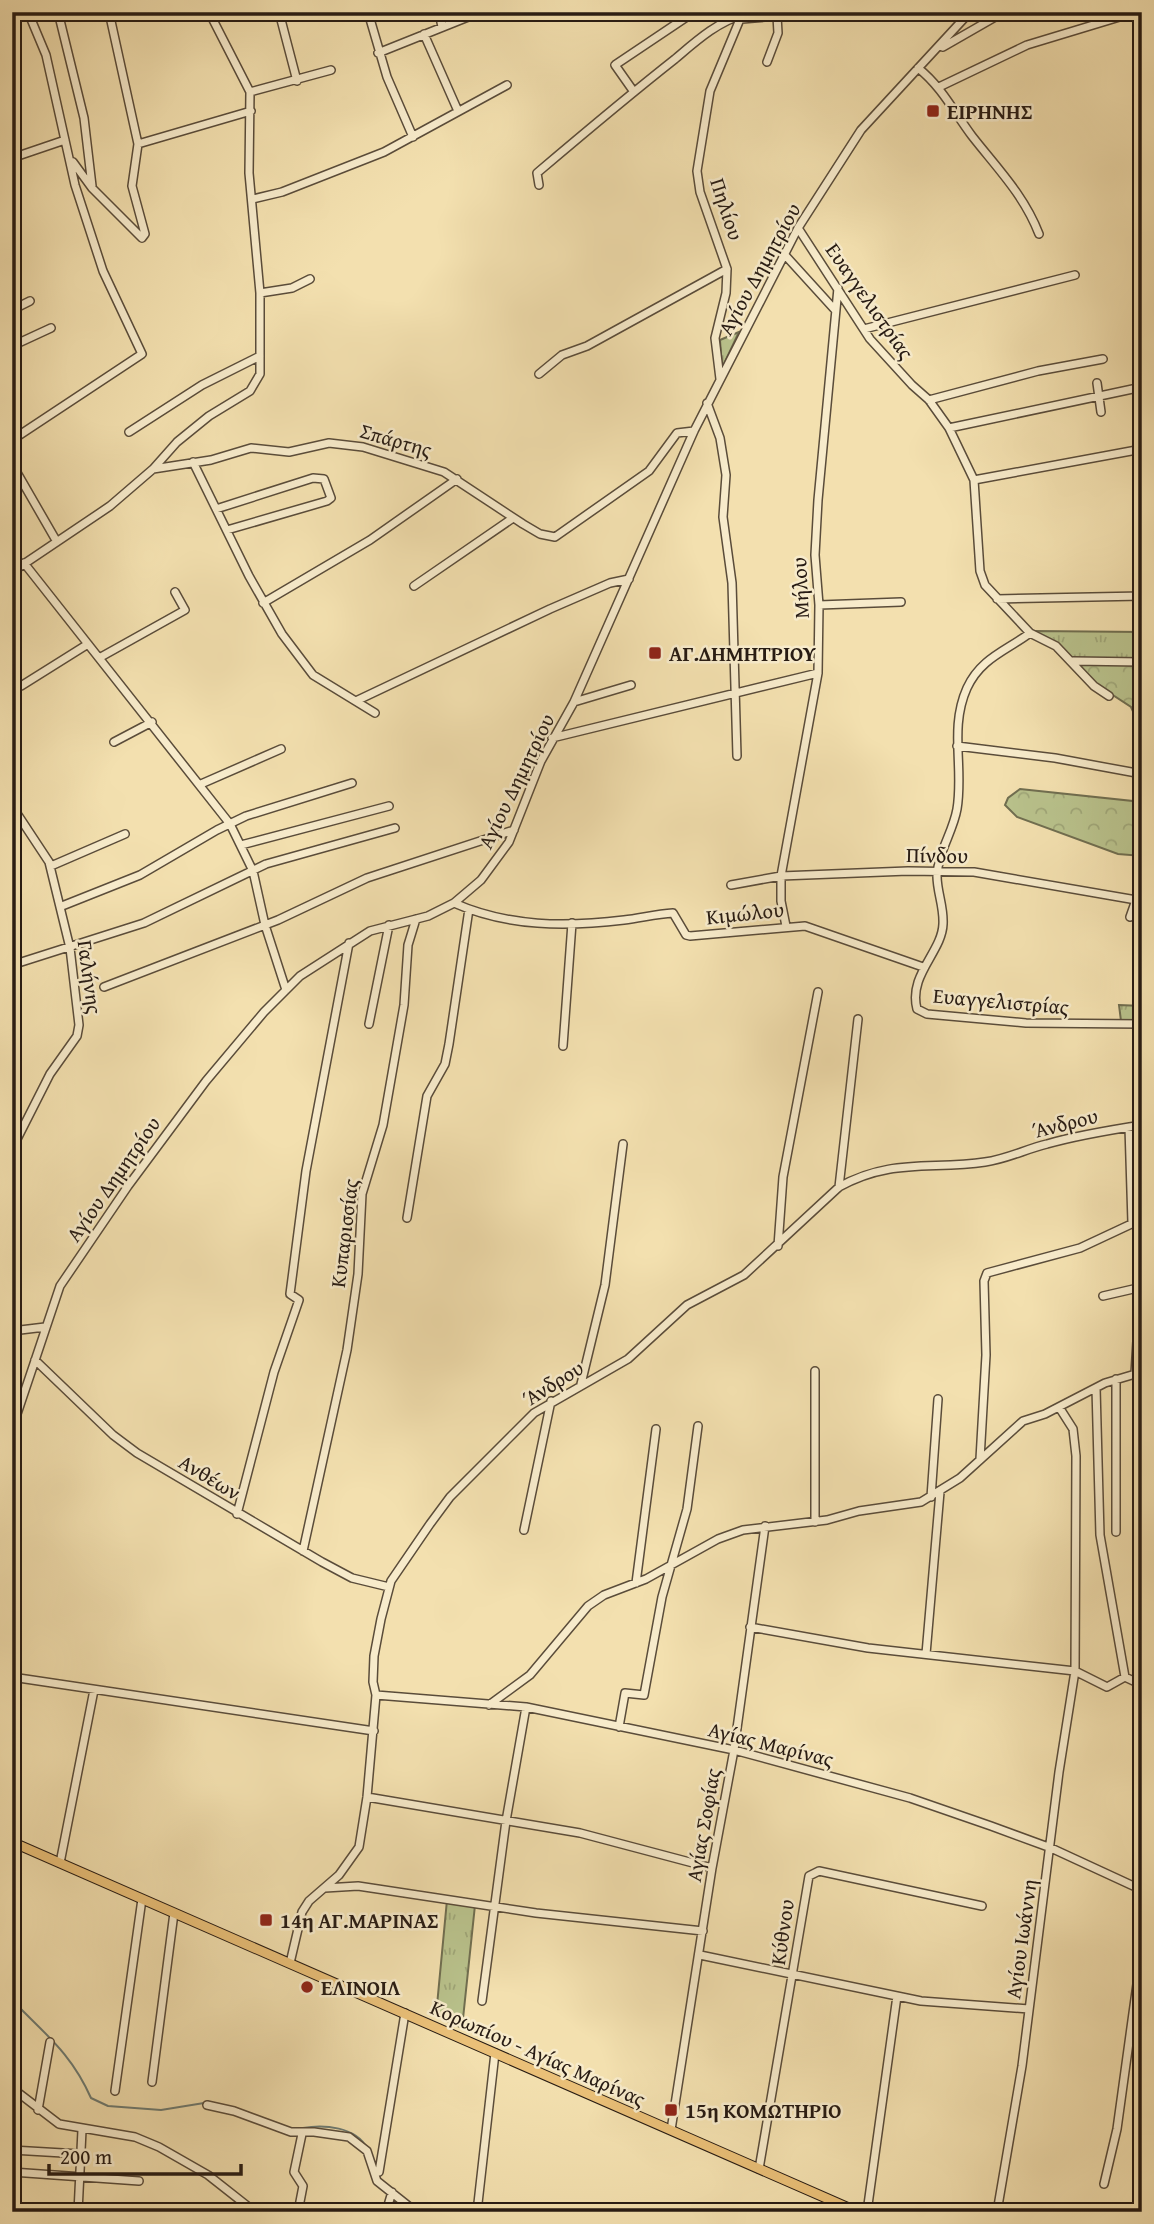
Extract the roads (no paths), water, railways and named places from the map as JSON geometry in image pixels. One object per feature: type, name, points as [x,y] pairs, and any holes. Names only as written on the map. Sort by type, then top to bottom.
[{"type":"main road","name":"Κορωπίου - Αγίας Μαρίνας","points":[[12,1842],[858,2212]]},
{"type":"street","points":[[12,440],[142,354],[103,271],[75,185],[72,160],[46,54],[28,12]]},
{"type":"street","points":[[58,12],[84,118],[92,188]]},
{"type":"street","points":[[72,160],[92,188],[142,238],[145,234],[132,186],[138,144],[109,12]]},
{"type":"street","points":[[12,572],[130,491],[177,442],[209,416],[250,391],[260,374],[260,293],[249,173],[250,92],[209,12]]},
{"type":"street","points":[[279,12],[297,81]]},
{"type":"street","points":[[368,12],[378,53],[413,137]]},
{"type":"street","points":[[439,12],[442,27]]},
{"type":"street","points":[[634,92],[615,65],[694,12]]},
{"type":"street","name":"Αγίου Δημητρίου","points":[[12,1429],[61,1286],[128,1186],[206,1081],[300,976],[348,943],[389,925],[416,919],[454,903],[473,888],[497,862],[515,829],[552,738],[574,702],[694,431],[798,228],[860,130],[970,12]]},
{"type":"street","points":[[936,50],[1004,12]]},
{"type":"street","points":[[939,87],[1027,45],[1136,12]]},
{"type":"street","points":[[378,53],[473,15]]},
{"type":"street","points":[[539,185],[537,173],[709,33],[743,15],[777,16],[778,33],[767,62]]},
{"type":"street","name":"Πηλίου","points":[[720,380],[715,338],[726,293],[727,269],[700,192],[697,170],[710,90],[743,15]]},
{"type":"street","points":[[424,34],[458,111]]},
{"type":"street","points":[[918,68],[939,87],[971,134],[996,162],[1021,198],[1040,234]]},
{"type":"street","points":[[250,92],[331,70]]},
{"type":"street","points":[[253,199],[282,192],[353,164],[413,137],[507,85]]},
{"type":"street","points":[[138,144],[251,111]]},
{"type":"street","points":[[12,158],[65,140]]},
{"type":"street","name":"Ευαγγελιστρίας","points":[[798,228],[864,329],[895,368],[929,400],[949,428],[974,481],[980,571],[985,585],[1030,633],[991,656],[968,686],[956,720],[957,809],[937,871],[943,923],[941,934],[923,967],[916,1004],[921,1012],[927,1014],[1026,1023],[1142,1024]]},
{"type":"street","points":[[784,254],[835,310]]},
{"type":"street","points":[[539,374],[562,355],[587,346],[727,269]]},
{"type":"street","points":[[864,329],[1075,275]]},
{"type":"street","points":[[260,293],[292,288],[310,279]]},
{"type":"street","name":"Μήλου","points":[[786,926],[780,901],[781,876],[818,673],[819,605],[815,555],[838,287]]},
{"type":"street","points":[[12,310],[30,302]]},
{"type":"street","points":[[12,346],[51,328]]},
{"type":"street","points":[[129,432],[202,385],[260,356]]},
{"type":"street","points":[[929,400],[1038,371],[1103,359]]},
{"type":"street","points":[[1097,383],[1101,412]]},
{"type":"street","points":[[949,428],[1142,387]]},
{"type":"street","points":[[708,403],[726,466],[723,517],[732,583],[737,756]]},
{"type":"street","name":"Σπάρτης","points":[[153,469],[251,448],[289,452],[317,444],[342,443],[444,472],[540,534],[555,537],[649,471],[677,433],[694,431]]},
{"type":"street","points":[[974,481],[1142,449]]},
{"type":"street","points":[[193,462],[263,603],[313,674],[375,713]]},
{"type":"street","points":[[12,464],[57,542]]},
{"type":"street","points":[[216,509],[313,478],[324,480],[331,493],[327,501],[227,530]]},
{"type":"street","points":[[263,603],[370,540],[457,479]]},
{"type":"street","points":[[414,586],[513,518]]},
{"type":"street","points":[[24,564],[152,722],[230,824],[253,871],[265,925],[286,990]]},
{"type":"street","points":[[358,700],[550,609],[610,583],[629,579]]},
{"type":"street","points":[[99,657],[186,610],[175,592]]},
{"type":"street","points":[[997,599],[1142,596]]},
{"type":"street","points":[[819,605],[901,602]]},
{"type":"street","points":[[1030,633],[1056,646],[1094,686],[1109,696]]},
{"type":"street","points":[[21,686],[88,644]]},
{"type":"street","points":[[1073,661],[1142,662]]},
{"type":"street","points":[[552,738],[818,673]]},
{"type":"street","points":[[574,702],[631,685]]},
{"type":"street","points":[[114,743],[152,722]]},
{"type":"street","points":[[957,746],[1055,758],[1142,774]]},
{"type":"street","points":[[201,784],[281,749]]},
{"type":"street","points":[[62,906],[140,875],[230,824],[352,783]]},
{"type":"street","name":"Γαλήνης","points":[[12,806],[33,833],[51,866],[70,948],[79,1025],[76,1036],[50,1074],[12,1149]]},
{"type":"street","points":[[241,845],[389,806]]},
{"type":"street","points":[[12,965],[144,923],[266,864],[395,828]]},
{"type":"street","points":[[104,987],[265,925],[367,878],[515,829]]},
{"type":"street","points":[[51,866],[125,834]]},
{"type":"street","name":"Πίνδου","points":[[731,886],[781,876],[974,872],[1139,901]]},
{"type":"street","points":[[1130,917],[1139,901]]},
{"type":"street","name":"Κιμώλου","points":[[454,903],[468,909],[536,925],[673,913],[690,936],[805,926],[923,967]]},
{"type":"street","points":[[407,1219],[427,1096],[445,1064],[449,1044],[468,909]]},
{"type":"street","name":"Κυπαρισσίας","points":[[303,1551],[346,1350],[358,1274],[362,1194],[383,1125],[404,1005],[408,945],[416,919]]},
{"type":"street","points":[[563,1046],[572,923]]},
{"type":"street","points":[[369,1024],[389,925]]},
{"type":"street","points":[[237,1514],[274,1372],[299,1300],[290,1294],[306,1171],[348,943]]},
{"type":"street","points":[[778,1246],[783,1177],[818,992]]},
{"type":"street","points":[[839,1188],[858,1019]]},
{"type":"street","name":"Άνδρου","points":[[290,1963],[302,1912],[359,1847],[374,1731],[374,1656],[389,1587],[450,1497],[534,1413],[628,1359],[687,1305],[744,1275],[839,1188],[878,1170],[928,1163],[984,1162],[1074,1137],[1142,1125]]},
{"type":"street","points":[[1129,1127],[1132,1223]]},
{"type":"street","points":[[581,1384],[605,1285],[623,1144]]},
{"type":"street","points":[[979,1460],[986,1356],[984,1281],[987,1273],[1080,1248],[1142,1219]]},
{"type":"street","points":[[1103,1296],[1142,1287]]},
{"type":"street","points":[[12,1331],[46,1326]]},
{"type":"street","points":[[488,1706],[530,1675],[588,1606],[604,1595],[636,1583],[718,1539],[765,1527],[815,1522],[921,1502],[940,1492],[1023,1421],[1116,1379],[1138,1373],[1137,1341],[1142,1331]]},
{"type":"street","name":"Ανθέων","points":[[35,1360],[122,1442],[237,1514],[271,1529],[303,1551],[352,1578],[389,1587]]},
{"type":"street","points":[[815,1371],[815,1522]]},
{"type":"street","points":[[1116,1379],[1116,1532]]},
{"type":"street","points":[[1096,1388],[1100,1535],[1125,1677]]},
{"type":"street","points":[[931,1497],[938,1399]]},
{"type":"street","points":[[524,1530],[551,1401]]},
{"type":"street","name":"Αγίου Ιωάννη","points":[[997,2212],[1029,2009],[1075,1671],[1076,1456],[1073,1431],[1059,1407]]},
{"type":"street","points":[[618,1727],[625,1693],[644,1695],[662,1597],[687,1509],[698,1426]]},
{"type":"street","points":[[636,1583],[656,1429]]},
{"type":"street","points":[[926,1654],[940,1492]]},
{"type":"street","name":"Αγίας Σοφίας","points":[[671,2130],[712,1868],[734,1751],[765,1527]]},
{"type":"street","points":[[750,1627],[868,1647],[1075,1671],[1107,1687],[1125,1677]]},
{"type":"street","points":[[12,1677],[374,1731]]},
{"type":"street","points":[[1125,1677],[1142,1685]]},
{"type":"street","points":[[60,1863],[94,1690]]},
{"type":"street","name":"Αγίας Μαρίνας","points":[[376,1695],[526,1707],[734,1751],[910,1798],[1051,1848],[1142,1889]]},
{"type":"street","points":[[482,2001],[506,1821],[526,1707]]},
{"type":"street","points":[[367,1797],[610,1840],[712,1868]]},
{"type":"street","name":"Κύθνου","points":[[759,2168],[794,1975],[807,1880],[813,1873],[911,1889],[982,1906]]},
{"type":"street","points":[[325,1888],[358,1886],[494,1907],[703,1931]]},
{"type":"street","points":[[115,2091],[142,1899]]},
{"type":"street","points":[[152,2082],[174,1913]]},
{"type":"street","points":[[1104,2184],[1117,2129],[1142,1948]]},
{"type":"street","points":[[700,1955],[897,1996],[1029,2009]]},
{"type":"street","points":[[867,2212],[897,1996]]},
{"type":"street","points":[[379,2172],[405,2014]]},
{"type":"street","points":[[38,2110],[50,2042]]},
{"type":"street","points":[[477,2212],[495,2053]]},
{"type":"street","points":[[12,2088],[59,2124],[135,2137],[159,2147],[208,2175],[256,2212]]},
{"type":"street","points":[[207,2105],[302,2134],[338,2134],[359,2143],[370,2156],[373,2176],[416,2212]]},
{"type":"street","points":[[78,2212],[82,2130]]},
{"type":"street","points":[[298,2212],[303,2186],[294,2172],[302,2134]]},
{"type":"street","points":[[12,2150],[80,2154]]},
{"type":"street","points":[[12,2172],[139,2181]]},
{"type":"street","points":[[386,2212],[392,2192]]},
{"type":"waterway","points":[[12,2000],[66,2056],[91,2098],[108,2106],[161,2110],[204,2103]]},
{"type":"waterway","points":[[303,2128],[320,2126],[347,2131],[355,2135],[367,2148]]},
{"type":"waterway","points":[[400,2195],[412,2205]]},
{"type":"place","name":"ΕΙΡΗΝΗΣ","points":[[933,111]]},
{"type":"place","name":"ΑΓ.ΔΗΜΗΤΡΙΟΥ","points":[[655,653]]},
{"type":"place","name":"14η ΑΓ.ΜΑΡΙΝΑΣ","points":[[266,1920]]},
{"type":"place","name":"ΕΛΙΝΟΙΛ","points":[[307,1987]]},
{"type":"place","name":"15η ΚΟΜΩΤΗΡΙΟ","points":[[671,2110]]}]
